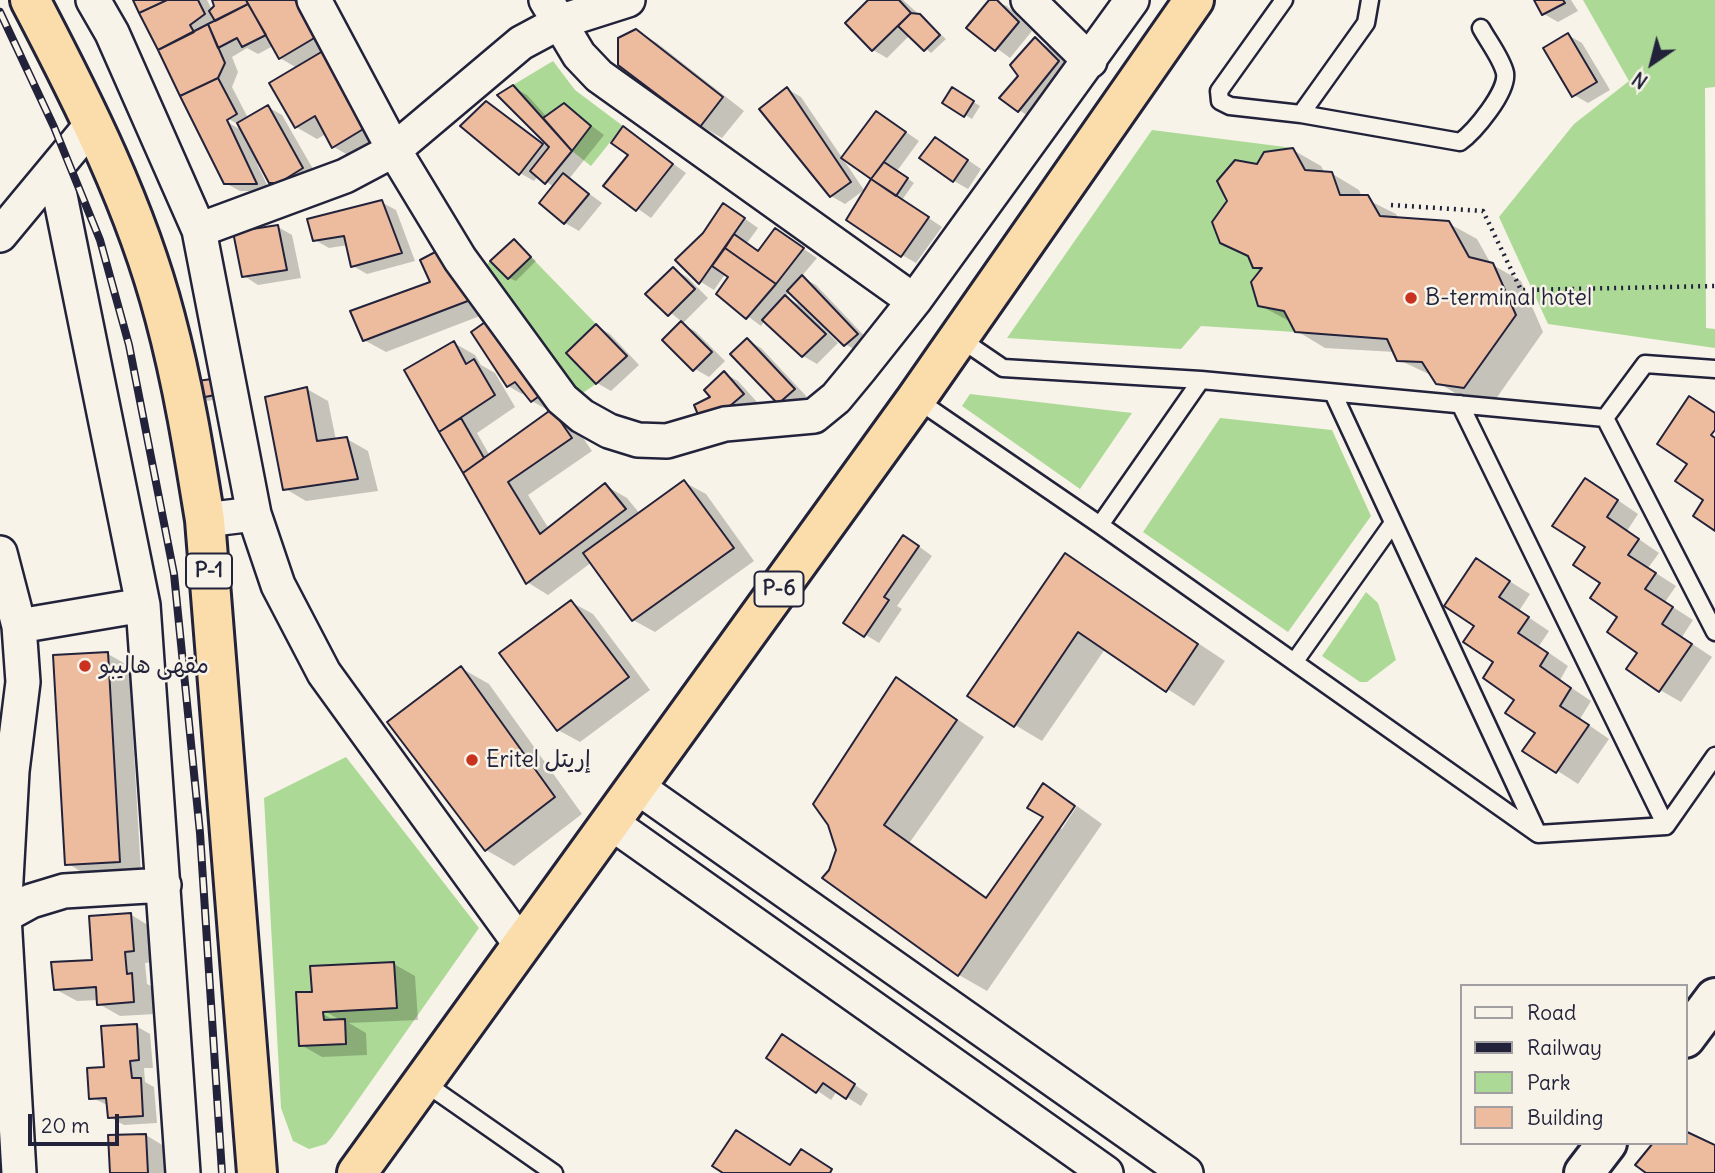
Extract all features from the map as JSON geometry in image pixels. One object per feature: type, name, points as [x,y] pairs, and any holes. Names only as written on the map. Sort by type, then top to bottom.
[{"type":"highway","name":"P-1","points":[[30,0],[93,123],[122,194],[165,315],[188,416],[205,520],[259,1165]]},
{"type":"highway","name":"P-6","points":[[357,1173],[916,399],[1194,0]]},
{"type":"street","points":[[93,0],[112,33],[199,230],[254,514],[278,585],[319,664],[521,945]]},
{"type":"street","points":[[314,0],[394,150],[460,259],[562,399],[582,416],[609,431],[638,440],[667,441],[726,424],[783,422],[814,416],[844,388],[914,301],[1132,0]]},
{"type":"street","points":[[199,230],[345,176],[394,150],[521,43],[554,10],[628,0]]},
{"type":"street","points":[[1028,0],[1090,61]]},
{"type":"street","points":[[554,10],[579,55],[599,76],[914,301]]},
{"type":"street","points":[[0,235],[93,123]]},
{"type":"street","points":[[55,171],[143,605],[183,1173]]},
{"type":"street","points":[[205,520],[254,514]]},
{"type":"street","points":[[0,553],[19,626],[11,684],[2,917],[8,1140],[19,1173]]},
{"type":"street","points":[[19,626],[143,605]]},
{"type":"street","points":[[636,786],[1186,1173]]},
{"type":"street","points":[[610,822],[1106,1173]]},
{"type":"street","points":[[2,917],[31,901],[64,891],[164,885]]},
{"type":"street","points":[[1687,1035],[1715,998]]},
{"type":"street","points":[[1584,1173],[1605,1145]]},
{"type":"lane","points":[[1284,0],[1219,91],[1220,100],[1230,106],[1301,114],[1460,142],[1476,127],[1503,87],[1505,73],[1481,28]]},
{"type":"lane","points":[[1301,114],[1366,23],[1370,0]]},
{"type":"lane","points":[[959,338],[1003,368],[1201,380],[1605,418]]},
{"type":"lane","points":[[1605,418],[1645,364],[1715,369]]},
{"type":"lane","points":[[1100,525],[1201,380]]},
{"type":"lane","points":[[1333,393],[1538,834]]},
{"type":"lane","points":[[916,399],[1295,661],[1538,834],[1666,826]]},
{"type":"lane","points":[[1460,404],[1666,826]]},
{"type":"lane","points":[[1605,418],[1715,632]]},
{"type":"lane","points":[[1295,661],[1393,523]]},
{"type":"lane","points":[[1666,826],[1715,756]]},
{"type":"lane","points":[[422,1081],[554,1173]]},
{"type":"lane","points":[[523,1173],[532,1158]]},
{"type":"path","points":[[1391,205],[1483,211],[1521,290],[1715,286]]},
{"type":"green space","points":[[1583,0],[1715,0],[1715,87],[1705,88],[1706,328],[1715,329],[1715,348],[1548,324],[1499,217],[1574,124],[1629,81]]},
{"type":"green space","points":[[553,61],[575,90],[623,126],[591,166],[572,151],[591,126],[564,103],[543,118],[513,85]]},
{"type":"green space","points":[[1152,130],[1293,148],[1264,152],[1257,164],[1235,160],[1217,181],[1253,268],[1262,268],[1251,282],[1258,306],[1284,311],[1295,332],[1201,326],[1181,349],[1007,338]]},
{"type":"green space","points":[[531,257],[596,324],[566,353],[596,384],[584,392],[567,392],[477,275],[490,261],[508,279]]},
{"type":"green space","points":[[970,394],[1132,413],[1080,489],[962,406]]},
{"type":"green space","points":[[1220,418],[1332,430],[1371,516],[1288,632],[1143,532]]},
{"type":"green space","points":[[1366,592],[1378,603],[1396,660],[1367,682],[1360,682],[1322,656]]},
{"type":"green space","points":[[346,757],[479,928],[332,1137],[326,1144],[309,1149],[293,1141],[281,1108],[264,798]]},
{"type":"building","points":[[133,0],[167,0],[139,13]]},
{"type":"building","points":[[167,0],[198,0],[205,14],[190,25],[194,32],[158,50],[139,13]]},
{"type":"building","points":[[212,0],[246,0],[248,4],[215,21],[209,11],[214,6]]},
{"type":"building","points":[[246,0],[295,0],[316,37],[279,59]]},
{"type":"building","points":[[868,0],[899,0],[911,13],[872,51],[845,23]]},
{"type":"building","points":[[989,0],[997,0],[1019,22],[995,51],[966,28]]},
{"type":"building","points":[[1534,0],[1563,0],[1565,3],[1542,15]]},
{"type":"building","points":[[248,4],[266,35],[242,47],[237,38],[218,48],[208,24]]},
{"type":"building","points":[[911,13],[920,14],[940,35],[924,51],[898,26]]},
{"type":"building","points":[[208,24],[225,63],[218,78],[180,96],[158,50]]},
{"type":"building","points":[[636,29],[723,97],[700,127],[618,65],[618,38]]},
{"type":"building","points":[[1568,33],[1597,82],[1572,97],[1543,48]]},
{"type":"building","points":[[1035,37],[1059,61],[1018,112],[999,98],[1018,76],[1010,65]]},
{"type":"building","points":[[323,51],[365,128],[332,148],[315,116],[295,128],[269,83]]},
{"type":"building","points":[[218,78],[237,114],[227,120],[257,184],[224,184],[180,96]]},
{"type":"building","points":[[513,85],[572,151],[545,184],[530,171],[549,147],[497,95]]},
{"type":"building","points":[[787,87],[851,182],[830,197],[759,109]]},
{"type":"building","points":[[952,87],[974,101],[964,117],[942,103]]},
{"type":"building","points":[[486,101],[543,144],[519,175],[460,126]]},
{"type":"building","points":[[564,103],[591,126],[572,151],[543,118]]},
{"type":"building","points":[[268,105],[303,168],[279,183],[269,183],[237,123]]},
{"type":"building","points":[[876,111],[906,132],[871,179],[841,158]]},
{"type":"building","points":[[623,126],[673,164],[636,211],[603,186],[628,155],[611,143]]},
{"type":"building","points":[[935,137],[968,160],[953,182],[919,158]]},
{"type":"building","points":[[1293,148],[1305,170],[1332,172],[1340,195],[1368,195],[1380,216],[1449,221],[1469,257],[1493,263],[1516,315],[1464,388],[1436,384],[1422,362],[1397,361],[1387,339],[1295,332],[1284,311],[1258,306],[1251,282],[1262,268],[1253,268],[1248,256],[1220,243],[1212,222],[1227,201],[1217,181],[1235,160],[1257,164],[1264,152]]},
{"type":"building","points":[[884,162],[908,178],[896,196],[871,179]]},
{"type":"building","points":[[563,173],[589,194],[564,224],[539,203]]},
{"type":"building","points":[[871,179],[929,217],[901,257],[846,220]]},
{"type":"building","points":[[382,200],[402,253],[351,267],[344,236],[313,241],[307,219]]},
{"type":"building","points":[[723,203],[745,218],[699,284],[675,260],[703,233]]},
{"type":"building","points":[[278,225],[287,270],[242,277],[233,232]]},
{"type":"building","points":[[775,228],[804,248],[776,284],[725,248],[734,234],[758,251]]},
{"type":"building","points":[[514,239],[531,257],[508,279],[490,261]]},
{"type":"building","points":[[725,248],[776,284],[746,319],[716,294],[728,277],[712,266]]},
{"type":"building","points":[[439,250],[473,299],[363,341],[350,311],[430,282],[420,260]]},
{"type":"building","points":[[673,267],[695,289],[668,316],[645,294]]},
{"type":"building","points":[[802,275],[858,334],[844,346],[787,291]]},
{"type":"building","points":[[785,295],[826,334],[802,357],[762,320]]},
{"type":"building","points":[[488,320],[542,394],[531,402],[515,382],[507,387],[471,332]]},
{"type":"building","points":[[681,321],[712,352],[693,371],[662,340]]},
{"type":"building","points":[[596,324],[627,356],[596,384],[566,353]]},
{"type":"building","points":[[747,338],[795,389],[778,404],[730,354]]},
{"type":"building","points":[[454,341],[466,364],[474,359],[495,395],[439,432],[404,370]]},
{"type":"building","points":[[724,371],[744,394],[724,411],[701,422],[694,405],[710,397],[704,390]]},
{"type":"building","points":[[212,379],[215,395],[200,398],[197,381]]},
{"type":"building","points":[[307,387],[317,441],[347,437],[358,479],[283,490],[265,397]]},
{"type":"building","points":[[1689,396],[1715,413],[1715,430],[1711,435],[1715,438],[1715,531],[1693,516],[1703,500],[1675,481],[1687,464],[1657,444]]},
{"type":"building","points":[[552,409],[572,438],[508,482],[540,534],[605,483],[626,509],[526,584],[463,473]]},
{"type":"building","points":[[461,418],[484,458],[463,473],[439,432]]},
{"type":"building","points":[[1585,478],[1618,500],[1607,517],[1639,539],[1628,555],[1656,573],[1645,589],[1673,607],[1662,624],[1692,644],[1659,692],[1626,669],[1637,653],[1607,632],[1617,617],[1590,598],[1600,583],[1573,565],[1585,547],[1552,526]]},
{"type":"building","points":[[684,480],[734,548],[632,621],[583,553]]},
{"type":"building","points":[[903,535],[919,546],[884,597],[889,600],[864,637],[843,623]]},
{"type":"building","points":[[1065,553],[1198,644],[1166,692],[1078,632],[1014,727],[967,696]]},
{"type":"building","points":[[1476,558],[1510,581],[1499,597],[1529,617],[1518,633],[1548,653],[1540,666],[1571,688],[1560,706],[1589,725],[1556,773],[1522,751],[1535,733],[1505,713],[1514,700],[1483,678],[1493,662],[1463,642],[1474,626],[1444,606]]},
{"type":"building","points":[[571,600],[629,677],[557,731],[499,653]]},
{"type":"building","points":[[108,652],[120,862],[65,865],[53,655]]},
{"type":"building","name":"Eritel إريتل","points":[[461,666],[555,797],[485,851],[387,722]]},
{"type":"building","points":[[896,677],[957,720],[884,825],[986,898],[1043,817],[1027,808],[1043,783],[1075,806],[958,976],[822,878],[829,870],[836,850],[828,825],[813,804]]},
{"type":"building","points":[[131,913],[134,951],[125,952],[127,974],[132,973],[134,1002],[97,1005],[96,987],[54,990],[51,962],[92,960],[89,916]]},
{"type":"building","points":[[394,962],[397,1008],[323,1012],[324,1020],[345,1019],[346,1044],[299,1046],[296,992],[312,992],[310,966]]},
{"type":"building","points":[[137,1024],[139,1060],[130,1061],[132,1078],[141,1078],[143,1116],[108,1118],[106,1098],[89,1099],[87,1068],[104,1067],[101,1026]]},
{"type":"building","points":[[782,1034],[855,1084],[846,1099],[823,1083],[816,1093],[766,1058]]},
{"type":"building","points":[[736,1130],[790,1165],[801,1149],[832,1169],[830,1173],[723,1173],[712,1166]]},
{"type":"building","points":[[1687,1132],[1715,1145],[1715,1173],[1646,1173],[1635,1165],[1651,1145],[1687,1145]]},
{"type":"building","points":[[146,1134],[148,1173],[110,1173],[108,1135]]},
{"type":"railway","points":[[0,12],[54,127],[100,240],[129,345],[174,574],[200,833],[222,1173]]},
{"type":"place","name":"B-terminal hotel","points":[[1411,298]]},
{"type":"place","name":"مقهى هاليبو","points":[[85,666]]},
{"type":"place","name":"Eritel إريتل","points":[[472,760]]}]
